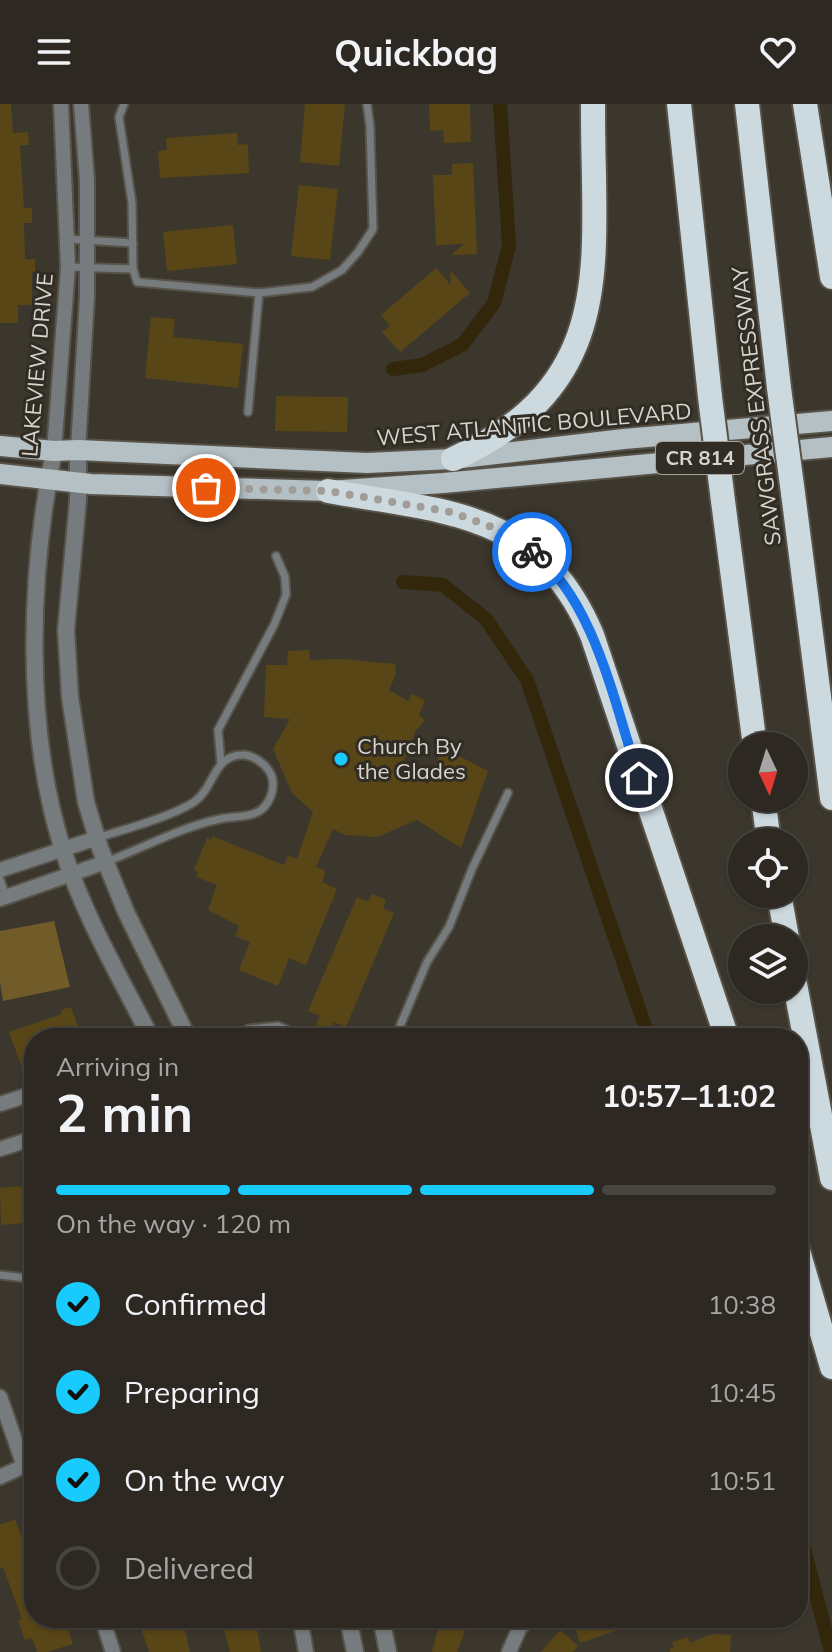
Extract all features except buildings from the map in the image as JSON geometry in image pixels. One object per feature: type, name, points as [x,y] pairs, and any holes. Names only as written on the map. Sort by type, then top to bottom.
[{"type":"highway","points":[[453,459],[502,434],[537,402],[562,371],[580,335],[593,270],[593,104]]},
{"type":"highway","name":"SAWGRASS EXPRESSWAY","points":[[679,104],[710,397],[753,732]]},
{"type":"highway","name":"SAWGRASS EXPRESSWAY","points":[[747,104],[779,388],[832,798]]},
{"type":"highway","points":[[805,104],[832,277]]},
{"type":"highway","points":[[328,491],[451,512],[479,521],[529,550],[563,583],[592,635],[724,1028]]},
{"type":"highway","points":[[799,1004],[803,1028]]},
{"type":"highway","points":[[808,1052],[832,1178]]},
{"type":"highway","points":[[808,1285],[832,1367]]},
{"type":"main road","name":"WEST ATLANTIC BOULEVARD","points":[[0,446],[54,451],[367,463],[453,459],[624,439],[832,421]]},
{"type":"main road","name":"CR 814","points":[[0,474],[78,482],[328,491],[832,447]]},
{"type":"street","name":"LAKEVIEW DRIVE","points":[[61,104],[68,267],[54,451],[34,598],[34,648],[44,773],[63,850],[91,922],[146,1028]]},
{"type":"street","name":"LAKEVIEW DRIVE","points":[[81,104],[87,268],[78,482],[67,639],[70,697],[86,802],[97,838],[126,912],[183,1028]]},
{"type":"street","points":[[0,870],[97,838]]},
{"type":"street","points":[[3,898],[106,862]]},
{"type":"street","points":[[0,1104],[24,1096]]},
{"type":"street","points":[[0,1149],[24,1141]]},
{"type":"street","points":[[0,1397],[24,1457]]},
{"type":"street","points":[[0,1477],[24,1470]]},
{"type":"street","points":[[105,1628],[113,1652]]},
{"type":"street","points":[[302,1628],[306,1652]]},
{"type":"street","points":[[350,1628],[355,1652]]},
{"type":"street","points":[[383,1628],[388,1652]]},
{"type":"street","points":[[510,1648],[520,1628]]},
{"type":"lane","points":[[124,104],[119,117],[132,203],[133,269],[137,282],[259,293],[312,287],[342,270],[373,229],[367,104]]},
{"type":"lane","points":[[68,239],[133,243]]},
{"type":"lane","points":[[68,267],[133,269]]},
{"type":"lane","points":[[248,412],[259,293]]},
{"type":"lane","points":[[221,763],[218,730],[274,625],[286,595],[285,577],[276,556]]},
{"type":"lane","points":[[97,838],[195,801],[208,788],[221,763],[228,758],[244,755],[257,758],[270,772],[273,786],[270,800],[261,810],[249,816],[226,817],[203,824],[106,862]]},
{"type":"lane","points":[[399,1028],[427,962],[449,927],[508,793]]},
{"type":"lane","points":[[0,879],[3,898]]},
{"type":"lane","points":[[258,1028],[283,1028]]},
{"type":"lane","points":[[0,1275],[24,1278]]},
{"type":"shaded area","points":[[54,921],[70,987],[3,1001],[0,931]]},
{"type":"waterway","points":[[393,369],[422,365],[462,345],[494,303],[509,246],[500,104]]},
{"type":"waterway","points":[[403,582],[443,585],[486,619],[527,680],[646,1028]]},
{"type":"waterway","points":[[808,1564],[831,1652]]},
{"type":"way so far","points":[[206,488],[328,491],[451,512],[492,527],[532,552]]},
{"type":"place","name":"Church By the Glades","points":[[341,759]]},
{"type":"route","points":[[532,552],[563,583],[584,616],[639,778]]}]
